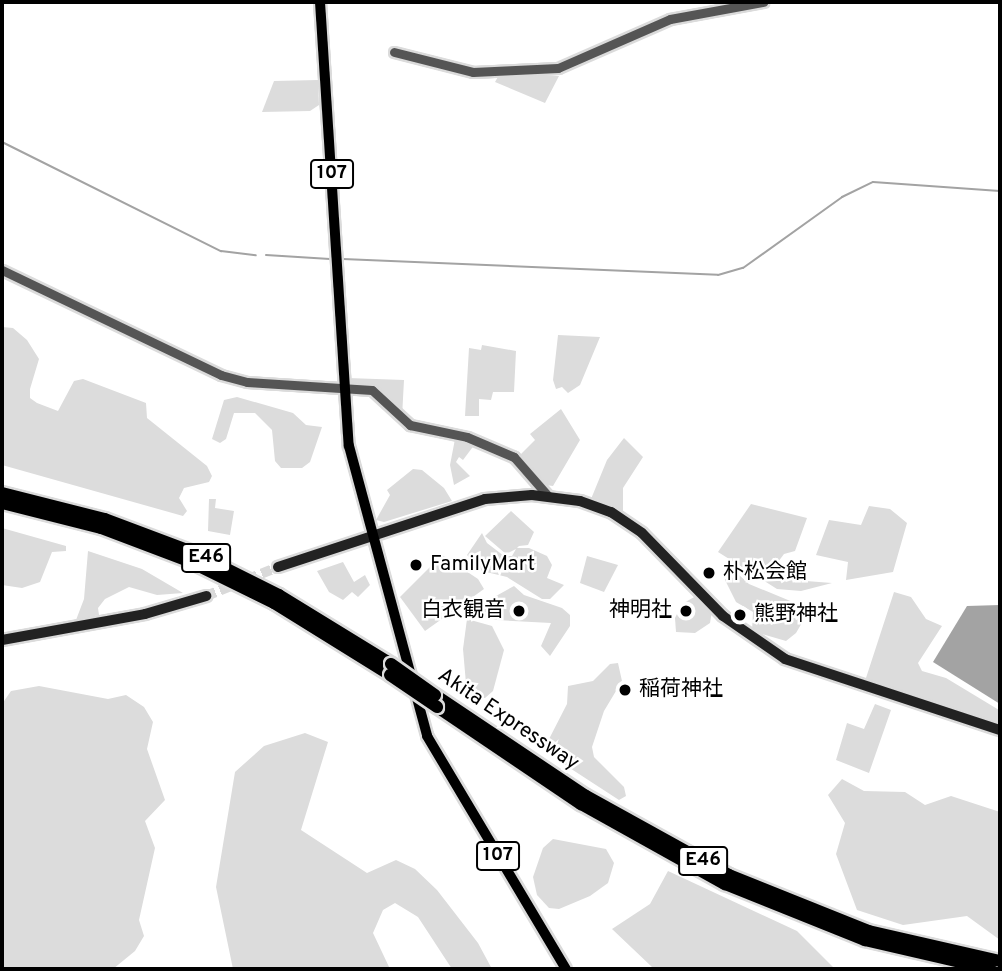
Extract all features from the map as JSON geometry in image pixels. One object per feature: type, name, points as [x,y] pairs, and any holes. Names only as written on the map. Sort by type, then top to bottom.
[{"type":"highway","name":"107","points":[[320,2],[349,446],[427,736],[566,969]]},
{"type":"highway","name":"Akita Expressway","points":[[2,494],[105,519],[195,553],[279,595],[391,669],[581,804],[725,884],[865,940],[991,969]]},
{"type":"highway","name":"Akita Expressway","points":[[2,503],[101,528],[191,562],[274,603],[391,669]]},
{"type":"highway","name":"Akita Expressway","points":[[436,701],[586,796],[729,875],[868,931],[1000,961]]},
{"type":"main road","points":[[278,566],[485,499],[548,496],[596,506],[627,521],[664,551],[741,631],[785,659],[1000,730]]},
{"type":"main road","points":[[2,640],[145,614],[206,596]]},
{"type":"street","points":[[394,52],[473,72],[558,68],[660,22],[763,2]]},
{"type":"street","points":[[2,270],[221,375],[247,382],[372,390],[410,425],[496,447],[528,470],[548,496]]},
{"type":"shaded area","points":[[499,75],[559,76],[545,103],[495,82]]},
{"type":"shaded area","points":[[318,80],[319,105],[310,111],[262,112],[274,81]]},
{"type":"shaded area","points":[[2,327],[13,328],[27,340],[39,359],[30,389],[30,398],[37,403],[58,411],[74,381],[83,379],[146,403],[147,418],[207,466],[212,476],[209,482],[184,488],[179,498],[187,511],[183,516],[2,465]]},
{"type":"shaded area","points":[[558,335],[600,337],[580,385],[568,393],[562,387],[556,389],[553,380]]},
{"type":"shaded area","points":[[482,345],[516,351],[514,392],[493,392],[491,400],[479,399],[479,416],[465,416],[469,348],[481,350]]},
{"type":"shaded area","points":[[348,378],[404,380],[402,417],[379,390],[347,385]]},
{"type":"shaded area","points":[[237,397],[293,413],[306,425],[322,427],[310,462],[302,468],[281,468],[275,461],[272,430],[255,413],[234,413],[226,439],[220,443],[212,439],[224,400]]},
{"type":"shaded area","points":[[561,409],[580,440],[553,486],[545,485],[519,456],[535,440],[530,434]]},
{"type":"shaded area","points":[[624,438],[643,457],[623,488],[623,514],[591,499],[607,460]]},
{"type":"shaded area","points":[[455,439],[475,444],[463,460],[459,457],[456,462],[470,476],[454,485],[450,465]]},
{"type":"shaded area","points":[[413,469],[422,470],[444,488],[452,501],[384,522],[376,520],[390,495],[387,490]]},
{"type":"shaded area","points":[[209,499],[216,499],[215,508],[234,511],[230,535],[208,531]]},
{"type":"shaded area","points":[[751,504],[807,518],[795,551],[784,554],[772,570],[806,581],[832,583],[801,591],[777,589],[718,552]]},
{"type":"shaded area","points":[[869,506],[890,509],[907,523],[893,572],[846,580],[848,562],[816,555],[829,520],[861,525]]},
{"type":"shaded area","points":[[511,511],[534,532],[528,545],[517,548],[529,548],[547,556],[552,565],[547,578],[564,585],[550,599],[542,599],[507,577],[482,571],[467,555],[482,533],[487,543],[504,556],[512,556],[516,549],[506,554],[485,536]]},
{"type":"shaded area","points":[[2,528],[66,546],[66,551],[52,552],[40,582],[22,588],[2,585]]},
{"type":"shaded area","points":[[88,551],[142,569],[183,593],[157,595],[129,587],[105,599],[98,608],[99,615],[76,620],[84,599]]},
{"type":"shaded area","points":[[442,555],[478,579],[484,589],[425,631],[400,597]]},
{"type":"shaded area","points":[[587,556],[618,565],[604,592],[580,583]]},
{"type":"shaded area","points":[[343,562],[354,582],[365,575],[370,585],[358,597],[352,592],[343,600],[329,592],[317,571]]},
{"type":"shaded area","points":[[728,565],[749,584],[800,605],[803,621],[796,633],[786,641],[752,631],[753,612],[736,602],[722,574]]},
{"type":"shaded area","points":[[514,586],[524,595],[562,608],[570,615],[570,626],[550,656],[541,646],[551,623],[496,620],[469,611]]},
{"type":"shaded area","points":[[894,592],[911,597],[926,619],[942,626],[918,663],[922,671],[946,678],[999,710],[1000,726],[865,681]]},
{"type":"shaded area","points":[[696,596],[712,611],[710,623],[695,633],[676,632],[675,618],[682,604]]},
{"type":"shaded area","points":[[1000,605],[1000,704],[933,662],[967,606]]},
{"type":"shaded area","points":[[467,619],[492,626],[504,650],[493,691],[485,698],[467,695],[463,649]]},
{"type":"shaded area","points":[[618,663],[622,681],[604,711],[592,747],[594,757],[624,787],[626,796],[619,800],[559,761],[548,741],[567,704],[568,686],[593,681],[610,664]]},
{"type":"shaded area","points":[[39,686],[108,699],[126,695],[144,707],[153,722],[147,749],[165,800],[145,821],[155,848],[139,920],[144,936],[135,951],[113,969],[2,969],[2,704],[11,691]]},
{"type":"shaded area","points":[[875,704],[891,710],[869,773],[836,760],[847,723],[864,729]]},
{"type":"shaded area","points":[[305,733],[328,742],[301,830],[367,873],[396,860],[415,869],[437,890],[478,943],[492,969],[452,969],[418,917],[395,903],[383,910],[373,933],[390,969],[233,969],[216,887],[235,772],[264,746]]},
{"type":"shaded area","points":[[842,779],[864,791],[905,792],[925,805],[951,796],[1000,812],[1000,940],[967,916],[903,925],[857,910],[836,854],[845,823],[828,795]]},
{"type":"shaded area","points":[[553,839],[606,849],[614,863],[608,883],[590,896],[559,909],[549,908],[537,895],[533,877],[543,848]]},
{"type":"shaded area","points":[[668,871],[797,931],[835,969],[652,967],[612,929],[650,904]]},
{"type":"waterway","points":[[2,142],[221,251],[256,255]]},
{"type":"waterway","points":[[343,259],[718,275],[743,268],[842,197],[873,182],[1000,191]]},
{"type":"waterway","points":[[266,255],[330,259]]},
{"type":"tunnel","points":[[206,596],[278,567]]},
{"type":"place","name":"FamilyMart","points":[[416,565]]},
{"type":"place","name":"朴松会館","points":[[709,573]]},
{"type":"place","name":"白衣観音","points":[[519,611]]},
{"type":"place","name":"神明社","points":[[686,611]]},
{"type":"place","name":"熊野神社","points":[[740,615]]},
{"type":"place","name":"稲荷神社","points":[[625,690]]}]
